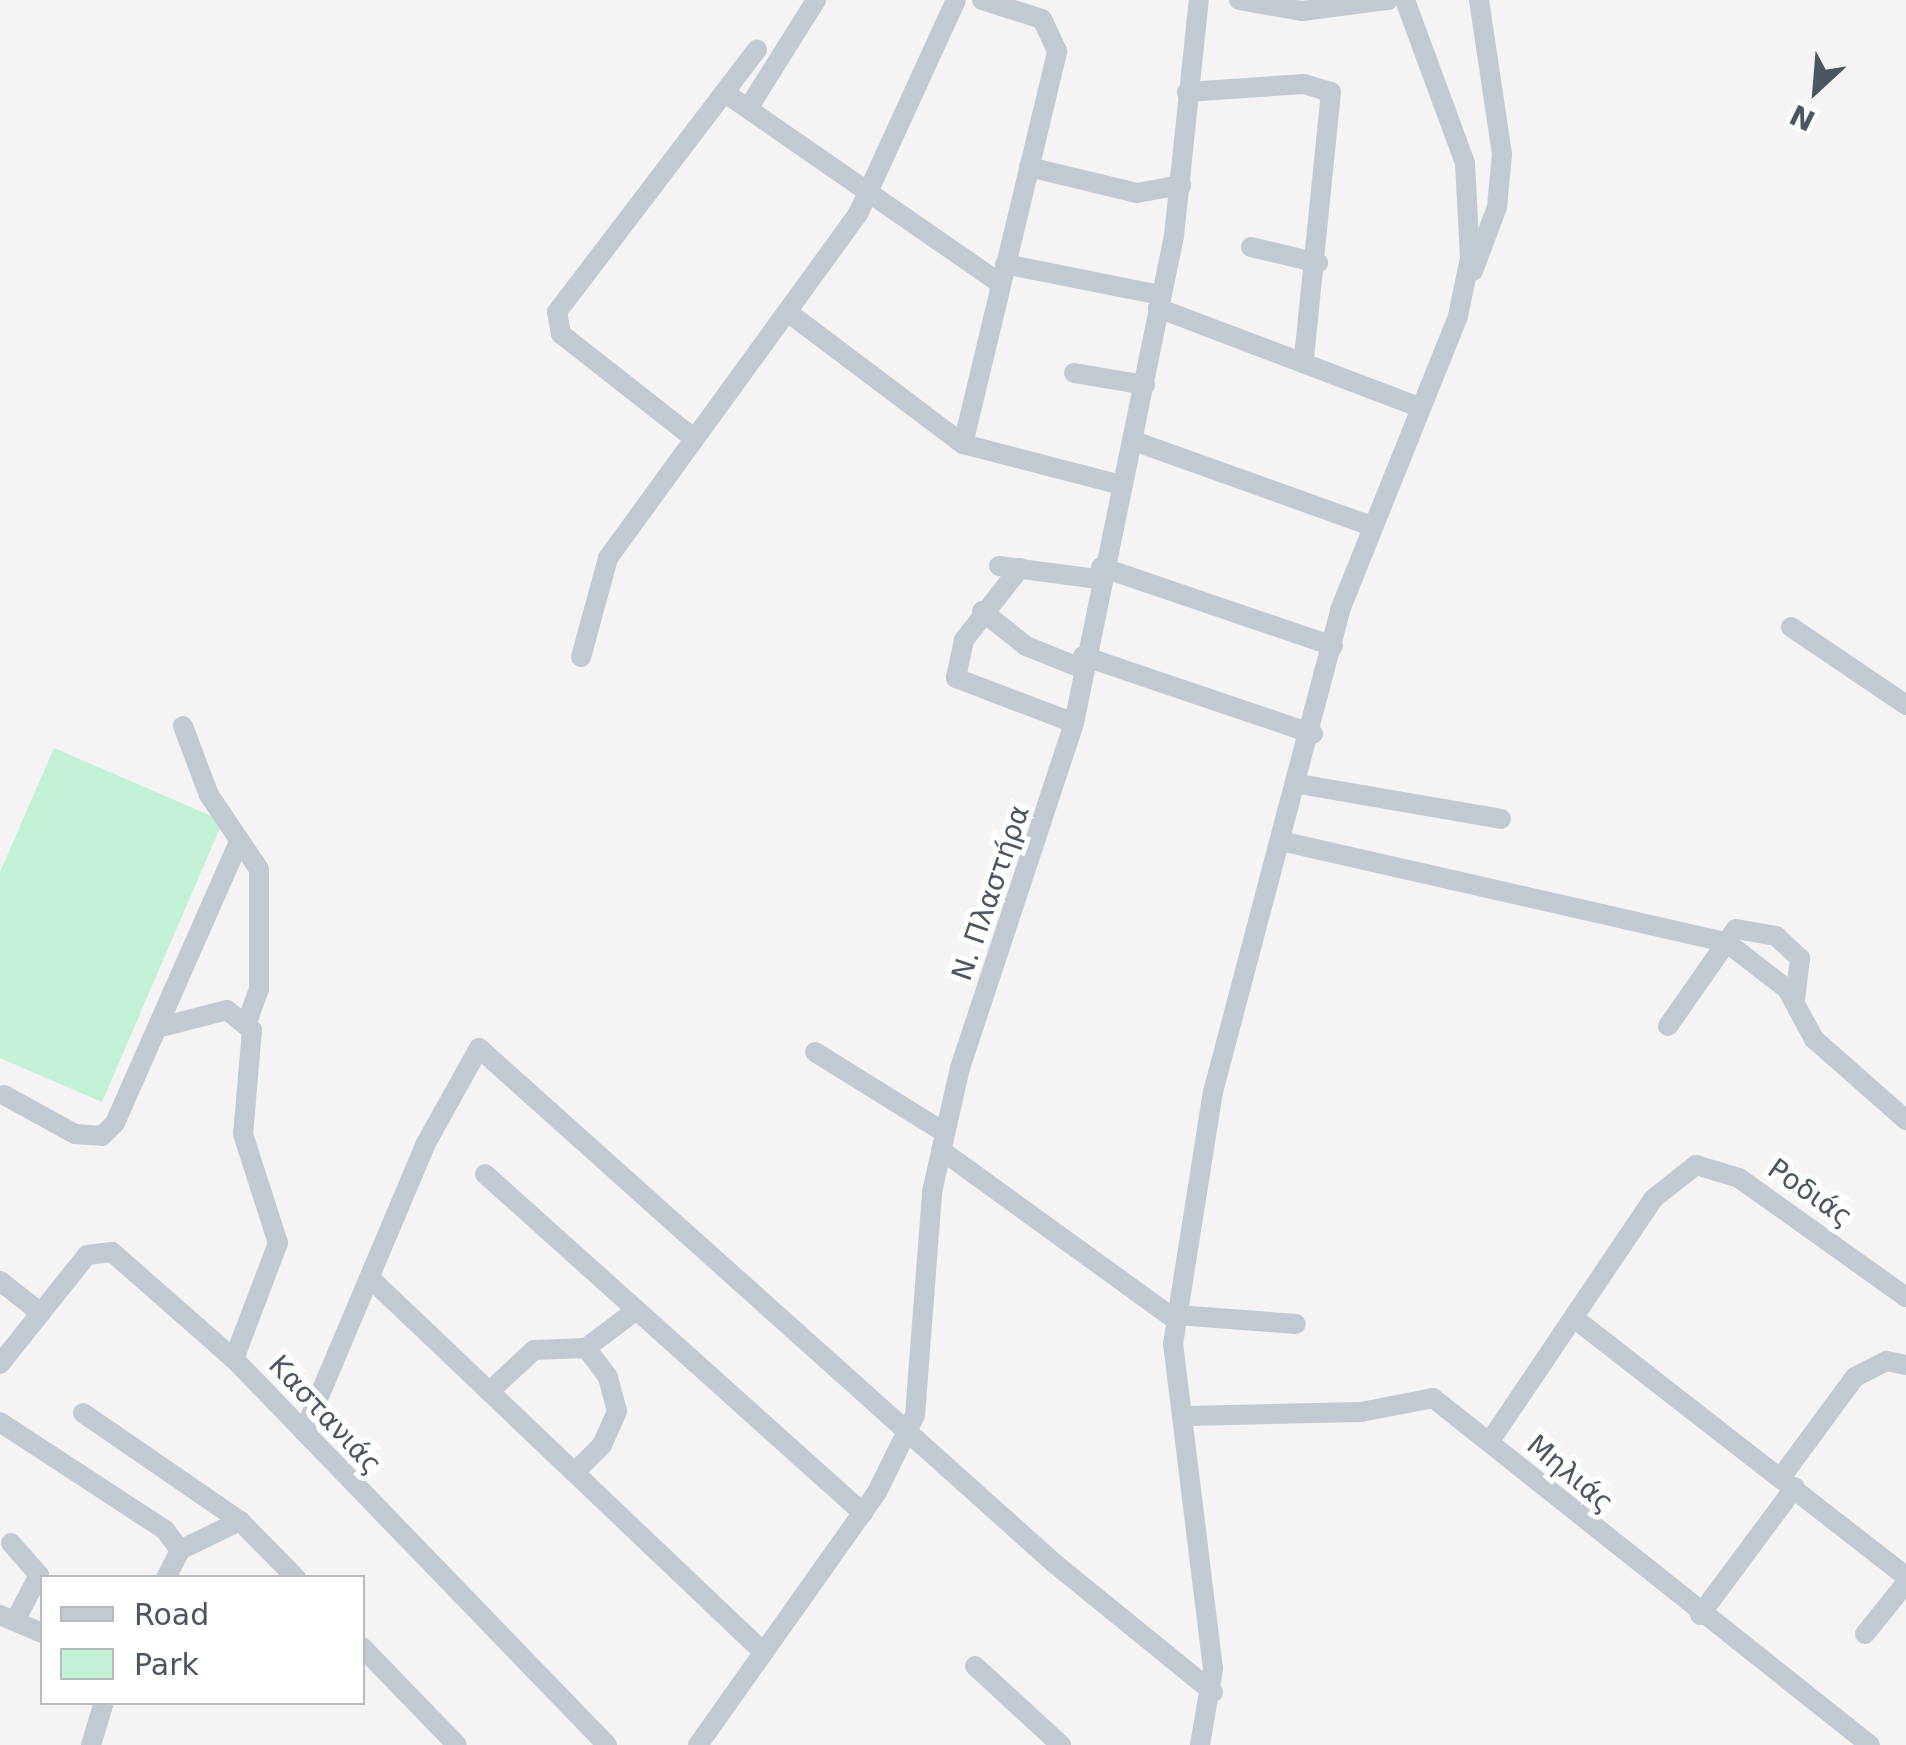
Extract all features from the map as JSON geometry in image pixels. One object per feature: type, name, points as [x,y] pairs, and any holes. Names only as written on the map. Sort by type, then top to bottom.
[{"type":"street","points":[[749,107],[816,0]]},
{"type":"street","points":[[581,658],[608,558],[691,436],[789,313],[871,193],[955,0]]},
{"type":"street","points":[[963,444],[1030,167],[1056,38],[1042,18],[982,0]]},
{"type":"street","name":"Ν. Πλαστήρα","points":[[698,1745],[863,1513],[908,1434],[943,1142],[1074,723],[1099,573],[1134,440],[1180,185],[1186,92],[1199,0]]},
{"type":"street","points":[[1239,0],[1302,11],[1388,0]]},
{"type":"street","points":[[1406,0],[1465,163],[1467,280]]},
{"type":"street","points":[[1200,1745],[1213,1692],[1177,1318],[1222,1049],[1285,842],[1332,646],[1369,525],[1467,280],[1489,236],[1501,179],[1479,0]]},
{"type":"street","points":[[691,436],[561,334],[558,312],[728,96],[757,50]]},
{"type":"street","points":[[1186,92],[1328,87],[1334,110],[1304,356]]},
{"type":"street","points":[[728,96],[871,193],[1003,274],[1159,301],[1304,356],[1418,406]]},
{"type":"street","points":[[1030,167],[1137,193],[1180,185]]},
{"type":"street","points":[[1251,247],[1318,264]]},
{"type":"street","points":[[789,313],[963,444],[1122,485]]},
{"type":"street","points":[[1074,374],[1145,385]]},
{"type":"street","points":[[1134,440],[1369,525]]},
{"type":"street","points":[[1074,723],[956,678],[982,610],[1010,567],[1099,573],[1332,646]]},
{"type":"street","points":[[982,610],[1026,646],[1313,734]]},
{"type":"street","points":[[1791,627],[1906,705]]},
{"type":"street","points":[[183,726],[209,795],[259,870],[259,989],[248,1020],[254,1051],[244,1134],[278,1243],[234,1359]]},
{"type":"street","points":[[1300,784],[1501,819]]},
{"type":"street","points":[[4,1094],[75,1134],[102,1136],[164,1026],[240,840]]},
{"type":"street","points":[[1285,842],[1726,942],[1795,1000],[1814,1039],[1906,1120]]},
{"type":"street","points":[[1668,1026],[1736,929],[1754,930],[1790,947],[1800,958],[1795,1000]]},
{"type":"street","points":[[164,1026],[227,1010],[248,1020]]},
{"type":"street","points":[[304,1432],[372,1280],[425,1146],[479,1048],[908,1434],[1213,1692]]},
{"type":"street","points":[[816,1052],[1177,1318],[1296,1324]]},
{"type":"street","name":"Ροδιάς","points":[[1574,1318],[1673,1176],[1696,1164],[1722,1168],[1906,1297]]},
{"type":"street","points":[[484,1174],[863,1513]]},
{"type":"street","name":"Καστανιάς","points":[[0,1364],[98,1248],[234,1359],[607,1745]]},
{"type":"street","points":[[372,1280],[762,1651]]},
{"type":"street","points":[[0,1281],[41,1312]]},
{"type":"street","points":[[491,1390],[534,1350],[586,1348],[635,1311]]},
{"type":"street","points":[[1490,1441],[1574,1318],[1789,1482],[1906,1580],[1865,1634]]},
{"type":"street","points":[[576,1471],[602,1446],[616,1410],[586,1348]]},
{"type":"street","points":[[1700,1614],[1855,1378],[1887,1361],[1906,1364]]},
{"type":"street","name":"Μηλιάς","points":[[1187,1416],[1361,1412],[1422,1396],[1490,1441],[1700,1614],[1870,1745]]},
{"type":"street","points":[[83,1413],[240,1521],[293,1575]]},
{"type":"street","points":[[0,1422],[165,1530],[180,1550]]},
{"type":"street","points":[[168,1575],[180,1550],[240,1521]]},
{"type":"street","points":[[10,1544],[39,1574],[8,1618],[40,1632]]},
{"type":"street","points":[[365,1649],[457,1745]]},
{"type":"street","points":[[976,1666],[1061,1745]]},
{"type":"street","points":[[94,1744],[103,1705]]},
{"type":"green space","points":[[54,748],[223,821],[102,1102],[0,1058],[0,872]]}]
